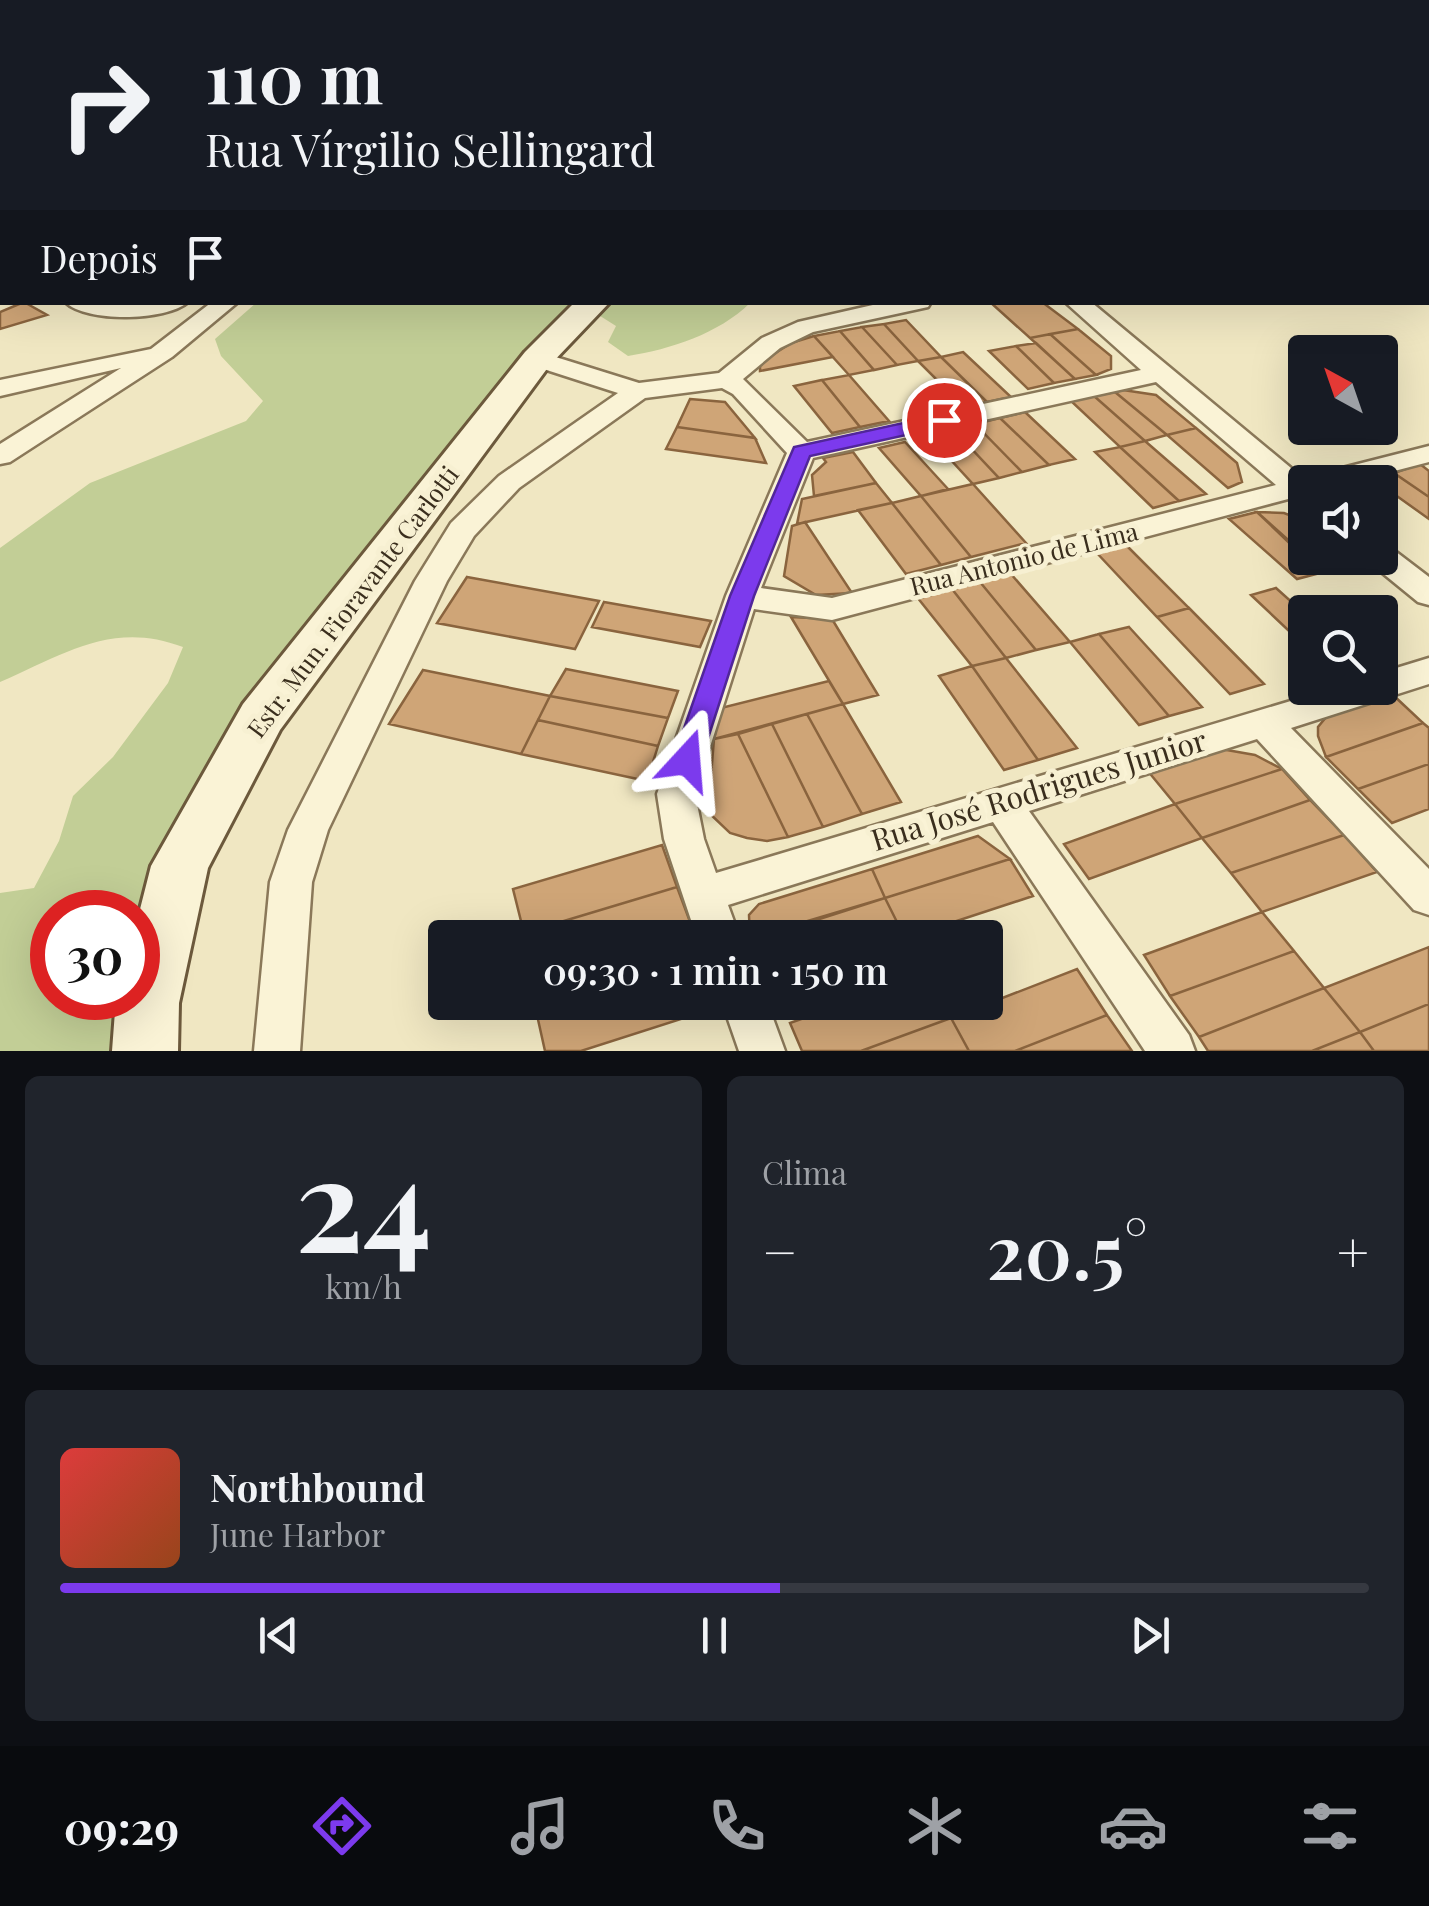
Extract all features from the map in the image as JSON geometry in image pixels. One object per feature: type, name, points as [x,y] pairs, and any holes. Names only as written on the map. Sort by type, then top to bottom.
[{"type":"street","points":[[82,305],[94,311],[112,312],[158,305]]},
{"type":"street","points":[[0,456],[163,352],[223,305]]},
{"type":"street","name":"Estr. Mun. Fioravante Carlotti","points":[[145,1051],[147,1003],[180,866],[261,718],[537,359],[591,305]]},
{"type":"street","points":[[537,359],[638,391],[726,380],[772,342],[806,326],[906,305]]},
{"type":"street","points":[[1080,305],[1288,473]]},
{"type":"street","points":[[0,388],[163,352]]},
{"type":"street","points":[[0,377],[75,370]]},
{"type":"street","points":[[801,452],[1160,372]]},
{"type":"street","points":[[726,380],[742,389],[801,452]]},
{"type":"street","points":[[277,1051],[291,882],[308,830],[431,580],[462,530],[510,482],[638,391]]},
{"type":"street","points":[[713,920],[684,839],[676,794],[742,596],[801,452]]},
{"type":"street","name":"Rua Antonio de Lima","points":[[1390,465],[1429,454]]},
{"type":"street","name":"Rua Antonio de Lima","points":[[742,596],[832,609],[1288,493]]},
{"type":"street","points":[[1398,569],[1429,594]]},
{"type":"street","name":"Rua José Rodrigues Junior","points":[[1398,681],[1429,671]]},
{"type":"street","name":"Rua José Rodrigues Junior","points":[[703,895],[1318,705]]},
{"type":"street","points":[[1262,722],[1429,897]]},
{"type":"street","points":[[1002,803],[1172,1051]]},
{"type":"street","points":[[751,1020],[762,1051]]},
{"type":"green space","points":[[254,305],[748,305],[709,332],[644,353],[628,356],[608,342],[616,326],[597,314],[564,341],[560,358],[533,372],[235,778],[160,991],[160,890],[30,890],[30,1020],[150,1020],[139,1051],[0,1051],[0,893],[34,888],[59,841],[73,796],[113,757],[168,683],[183,647],[134,637],[111,639],[68,652],[0,682],[0,548],[90,483],[246,421],[263,401],[221,356],[215,339]]},
{"type":"building","points":[[29,305],[47,315],[0,329],[0,312]]},
{"type":"building","points":[[993,305],[1046,305],[1078,329],[1030,338]]},
{"type":"building","points":[[906,320],[941,357],[918,361],[884,324]]},
{"type":"building","points":[[884,324],[918,361],[897,365],[862,327]]},
{"type":"building","points":[[862,327],[897,365],[874,370],[840,331]]},
{"type":"building","points":[[1078,329],[1111,356],[1111,369],[1096,375],[1050,334]]},
{"type":"building","points":[[840,331],[874,370],[849,375],[814,336]]},
{"type":"building","points":[[1050,334],[1096,375],[1075,379],[1030,338]]},
{"type":"building","points":[[814,336],[833,357],[760,371],[760,363],[791,343]]},
{"type":"building","points":[[1036,343],[1075,379],[1054,383],[1016,346]]},
{"type":"building","points":[[1016,346],[1054,383],[1028,389],[989,351]]},
{"type":"building","points":[[963,352],[1011,397],[987,402],[941,357]]},
{"type":"building","points":[[941,357],[987,402],[964,407],[918,361]]},
{"type":"building","points":[[849,375],[889,421],[860,427],[822,380]]},
{"type":"building","points":[[822,380],[860,427],[832,433],[794,386]]},
{"type":"building","points":[[1115,392],[1156,395],[1196,428],[1167,435]]},
{"type":"building","points":[[1115,392],[1167,435],[1145,441],[1094,396]]},
{"type":"building","points":[[1094,396],[1145,441],[1120,447],[1071,401]]},
{"type":"building","points":[[690,399],[725,402],[755,438],[677,427]]},
{"type":"building","points":[[1025,412],[1075,459],[1049,465],[1000,418]]},
{"type":"building","points":[[1000,418],[1049,465],[1022,472],[975,424]]},
{"type":"building","points":[[975,424],[1022,472],[999,478],[953,429]]},
{"type":"building","points":[[677,427],[755,438],[766,463],[666,449]]},
{"type":"building","points":[[1196,428],[1237,463],[1242,482],[1228,488],[1167,435]]},
{"type":"building","points":[[953,429],[999,478],[973,484],[928,435]]},
{"type":"building","points":[[1145,441],[1206,494],[1179,501],[1120,447]]},
{"type":"building","points":[[905,442],[948,489],[921,496],[879,448]]},
{"type":"building","points":[[1120,447],[1179,501],[1153,508],[1095,452]]},
{"type":"building","points":[[853,452],[876,483],[814,496],[812,475],[826,462],[823,458]]},
{"type":"building","points":[[1420,464],[1429,471],[1429,497],[1398,476],[1398,472]]},
{"type":"building","points":[[1398,476],[1429,497],[1429,519],[1398,497]]},
{"type":"building","points":[[876,483],[892,503],[797,524],[802,499]]},
{"type":"building","points":[[973,484],[1026,543],[971,557],[921,496]]},
{"type":"building","points":[[921,496],[971,557],[941,565],[892,503]]},
{"type":"building","points":[[892,503],[941,565],[906,574],[858,510]]},
{"type":"building","points":[[1257,512],[1288,515],[1288,540]]},
{"type":"building","points":[[1257,512],[1288,542],[1288,571],[1229,519]]},
{"type":"building","points":[[805,522],[852,593],[816,595],[784,576],[792,526]]},
{"type":"building","points":[[1124,543],[1189,608],[1157,617],[1095,551]]},
{"type":"building","points":[[1011,574],[1070,642],[1036,650],[980,582]]},
{"type":"building","points":[[467,577],[599,601],[575,649],[437,623]]},
{"type":"building","points":[[980,582],[1036,650],[1006,658],[952,589]]},
{"type":"building","points":[[1276,588],[1288,599],[1288,630],[1251,595]]},
{"type":"building","points":[[952,589],[1006,658],[972,666],[917,597]]},
{"type":"building","points":[[604,602],[711,621],[700,647],[592,627]]},
{"type":"building","points":[[1189,608],[1264,684],[1230,694],[1157,617]]},
{"type":"building","points":[[791,617],[832,619],[878,695],[843,704]]},
{"type":"building","points":[[1129,627],[1202,707],[1169,716],[1099,634]]},
{"type":"building","points":[[1099,634],[1169,716],[1139,725],[1070,642]]},
{"type":"building","points":[[1006,658],[1077,748],[1038,760],[972,666]]},
{"type":"building","points":[[972,666],[1038,760],[1004,770],[939,676]]},
{"type":"building","points":[[566,669],[678,691],[668,718],[550,696]]},
{"type":"building","points":[[423,670],[550,696],[521,754],[389,724]]},
{"type":"building","points":[[829,681],[843,704],[714,739],[721,708]]},
{"type":"building","points":[[550,696],[668,718],[658,746],[538,720]]},
{"type":"building","points":[[1398,700],[1423,723],[1326,757],[1318,727],[1327,716],[1360,705],[1398,705]]},
{"type":"building","points":[[843,704],[901,802],[862,814],[807,714]]},
{"type":"building","points":[[807,714],[862,814],[823,827],[772,724]]},
{"type":"building","points":[[538,720],[658,746],[647,781],[521,754]]},
{"type":"building","points":[[1423,723],[1429,728],[1429,764],[1358,789],[1326,757]]},
{"type":"building","points":[[772,724],[823,827],[788,837],[738,734]]},
{"type":"building","points":[[738,734],[788,837],[767,841],[730,833],[708,812],[714,739]]},
{"type":"building","points":[[1221,749],[1255,755],[1282,769],[1175,804],[1147,770]]},
{"type":"building","points":[[1429,764],[1429,809],[1392,823],[1358,789]]},
{"type":"building","points":[[1282,769],[1310,800],[1202,838],[1175,804]]},
{"type":"building","points":[[1310,800],[1344,835],[1231,873],[1202,838]]},
{"type":"building","points":[[1175,804],[1202,838],[1089,879],[1064,844]]},
{"type":"building","points":[[1344,835],[1377,872],[1262,912],[1231,873]]},
{"type":"building","points":[[978,836],[1010,859],[885,898],[872,869]]},
{"type":"building","points":[[662,845],[677,887],[567,920],[521,920],[513,889]]},
{"type":"building","points":[[1010,859],[1033,896],[960,920],[896,920],[885,898]]},
{"type":"building","points":[[872,869],[885,898],[811,920],[749,920],[759,904]]},
{"type":"building","points":[[677,887],[689,920],[567,920]]},
{"type":"building","points":[[885,898],[896,920],[816,920]]},
{"type":"building","points":[[1262,912],[1294,951],[1170,996],[1144,955]]},
{"type":"building","points":[[1429,947],[1429,1004],[1360,1032],[1324,988]]},
{"type":"building","points":[[1294,951],[1324,988],[1199,1037],[1170,996]]},
{"type":"building","points":[[1077,969],[1107,1015],[1015,1051],[969,1051],[952,1020],[1003,1020],[1003,998]]},
{"type":"building","points":[[1324,988],[1360,1032],[1312,1051],[1208,1051],[1199,1037]]},
{"type":"building","points":[[1429,1004],[1429,1051],[1374,1051],[1360,1032]]},
{"type":"building","points":[[1107,1015],[1132,1051],[1015,1051]]},
{"type":"building","points":[[538,1020],[678,1020],[581,1051],[545,1051]]},
{"type":"building","points":[[946,1020],[861,1051],[802,1051],[790,1023]]},
{"type":"building","points":[[952,1020],[969,1051],[861,1051]]},
{"type":"building","points":[[1360,1032],[1374,1051],[1312,1051]]},
{"type":"route","points":[[687,760],[742,596],[801,452],[944,420]]}]
